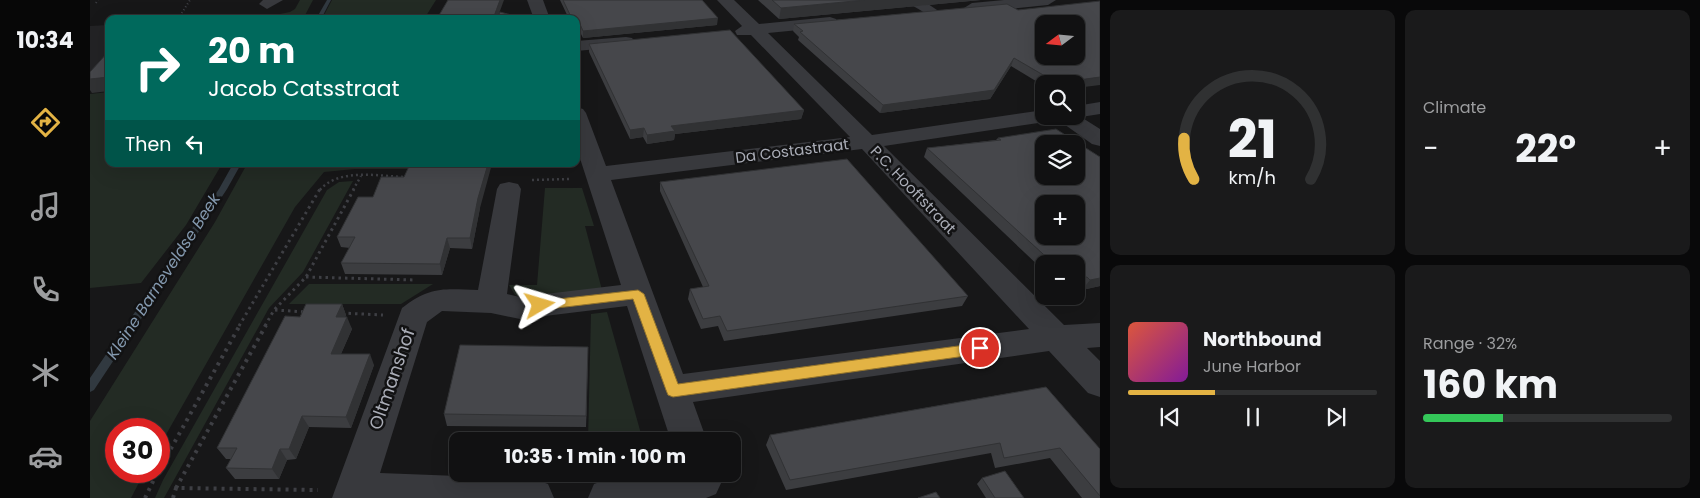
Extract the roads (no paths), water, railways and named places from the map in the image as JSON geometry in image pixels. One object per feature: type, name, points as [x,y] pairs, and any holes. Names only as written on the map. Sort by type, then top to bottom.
[{"type":"street","points":[[535,0],[541,15]]},
{"type":"street","name":"P.C. Hooftstraat","points":[[724,0],[866,142],[1100,382]]},
{"type":"street","points":[[911,0],[932,12]]},
{"type":"street","points":[[902,15],[1048,0]]},
{"type":"street","points":[[725,32],[843,21]]},
{"type":"street","points":[[580,46],[646,40]]},
{"type":"street","points":[[1085,110],[1100,108]]},
{"type":"street","name":"Da Costastraat","points":[[599,174],[866,142],[1035,117]]},
{"type":"street","points":[[580,124],[599,174],[686,432]]},
{"type":"street","points":[[1078,125],[1100,139]]},
{"type":"street","points":[[491,302],[520,184]]},
{"type":"street","name":"Oltmanshof","points":[[353,494],[413,316],[426,306],[438,300],[491,302],[520,308],[638,294]]},
{"type":"street","points":[[673,390],[1057,338],[1100,335]]},
{"type":"street","points":[[608,498],[703,484]]},
{"type":"street","points":[[353,494],[534,498]]},
{"type":"waterway","name":"Kleine Barneveldse Beek","points":[[320,15],[329,0]]},
{"type":"waterway","name":"Kleine Barneveldse Beek","points":[[90,387],[223,189],[235,167]]}]
